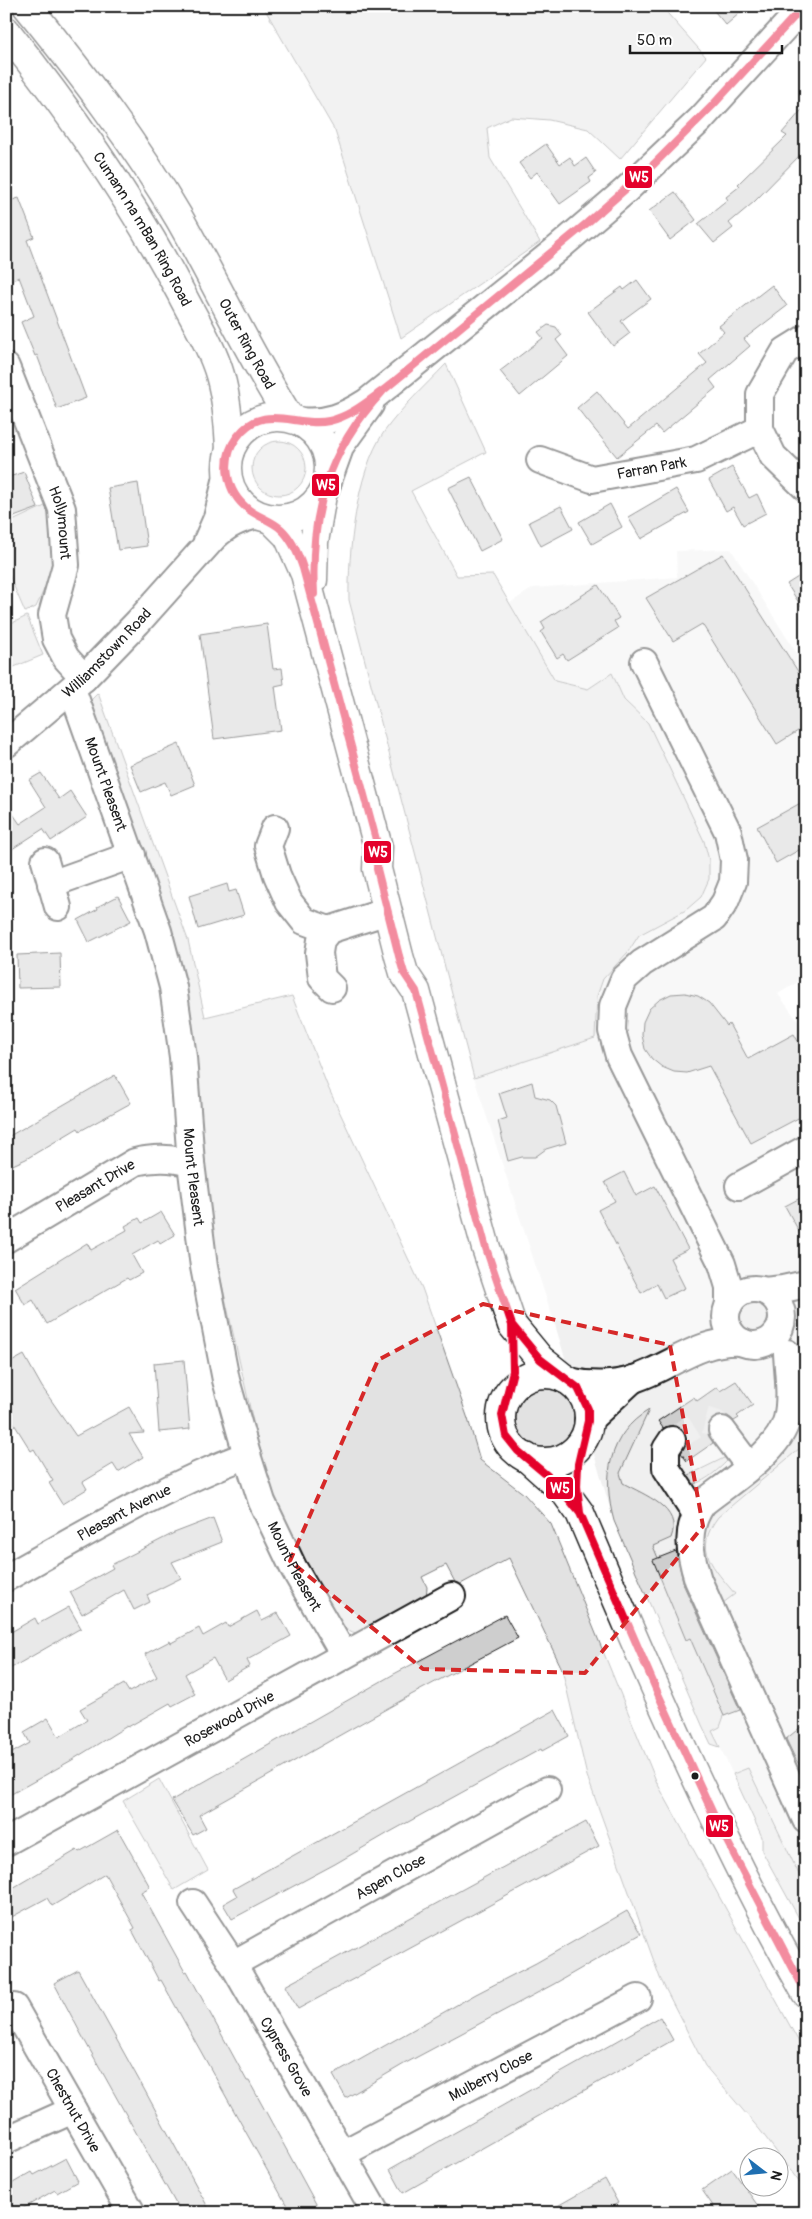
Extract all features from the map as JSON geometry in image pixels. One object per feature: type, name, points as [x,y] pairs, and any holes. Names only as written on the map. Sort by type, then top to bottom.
[{"type":"main road","name":"Outer Ring Road","points":[[27,6],[124,133],[179,219],[265,379],[294,419]]},
{"type":"main road","name":"Cumann na mBan Ring Road","points":[[6,32],[66,110],[112,175],[159,252],[202,334],[219,373],[227,404],[230,450]]},
{"type":"main road","points":[[316,611],[313,557],[330,467],[328,453],[322,440],[312,429],[294,419],[276,416],[253,423],[235,439],[227,463],[228,477],[233,493],[243,506],[282,529],[293,545],[305,574],[316,611],[378,847],[377,869],[404,973],[416,991],[483,1238],[512,1325],[513,1371],[503,1403],[501,1417],[503,1430],[509,1443],[564,1491],[580,1513],[697,1780],[786,1959],[806,1993]]},
{"type":"main road","points":[[264,517],[286,519],[300,515],[312,507],[325,488]]},
{"type":"main road","points":[[378,847],[392,864],[414,939],[421,966],[416,991]]},
{"type":"main road","points":[[512,1325],[540,1359],[578,1388],[588,1409],[587,1427],[578,1464],[580,1513]]},
{"type":"main road","points":[[503,1403],[509,1392],[528,1377],[554,1374],[567,1380]]},
{"type":"main road","points":[[526,1457],[543,1461],[561,1458],[576,1448],[587,1427]]},
{"type":"street","points":[[294,419],[323,422],[334,419],[350,413],[384,390],[420,358],[556,250],[625,191],[706,113],[804,6]]},
{"type":"street","points":[[806,338],[785,351],[760,394],[760,429],[773,456],[806,488]]},
{"type":"street","name":"Hollymount","points":[[6,367],[62,509],[66,565],[52,615],[56,639],[78,683]]},
{"type":"street","points":[[325,488],[338,453],[349,432],[384,390]]},
{"type":"street","name":"Farran Park","points":[[540,460],[592,478],[696,460],[760,429]]},
{"type":"street","name":"Williamstown Road","points":[[199,554],[218,518],[228,477]]},
{"type":"street","name":"Williamstown Road","points":[[6,744],[78,683],[138,622],[226,526],[238,520],[264,517]]},
{"type":"street","points":[[644,662],[728,832],[734,860],[733,875],[725,902],[714,918],[642,963],[624,979],[613,1006],[612,1032],[619,1056],[722,1264],[729,1287],[729,1328],[737,1339],[749,1344],[798,1389]]},
{"type":"street","name":"Mount Pleasent","points":[[78,683],[158,931],[173,987],[183,1057],[191,1163],[204,1267],[226,1380],[262,1502],[294,1567],[344,1655]]},
{"type":"street","points":[[274,828],[268,846],[277,875],[289,902],[304,921],[329,930]]},
{"type":"street","points":[[52,884],[132,855]]},
{"type":"street","points":[[332,988],[322,978],[319,953],[321,940],[329,930],[388,911]]},
{"type":"street","points":[[739,1186],[806,1149]]},
{"type":"street","name":"Pleasant Drive","points":[[6,1239],[135,1162],[151,1158],[191,1163]]},
{"type":"street","points":[[722,1264],[739,1279],[777,1301],[782,1333],[798,1389],[783,1430],[768,1450],[703,1503],[696,1514],[689,1542],[698,1580],[806,1820]]},
{"type":"street","points":[[700,1347],[740,1294],[760,1290]]},
{"type":"street","points":[[587,1427],[633,1380],[700,1347],[722,1342],[749,1344],[768,1341],[782,1333]]},
{"type":"street","points":[[567,1380],[596,1384],[633,1380]]},
{"type":"street","points":[[722,1430],[749,1466]]},
{"type":"street","points":[[672,1440],[666,1449],[666,1468],[696,1514]]},
{"type":"street","name":"Pleasant Avenue","points":[[6,1578],[170,1487],[202,1472],[247,1455]]},
{"type":"street","name":"Rosewood Drive","points":[[6,1842],[452,1596]]},
{"type":"street","name":"Aspen Close","points":[[234,1964],[547,1790]]},
{"type":"street","name":"Cypress Grove","points":[[193,1903],[234,1964],[376,2213]]},
{"type":"street","name":"Mulberry Close","points":[[342,2154],[638,1998]]},
{"type":"street","name":"Chestnut Drive","points":[[14,2007],[132,2213]]},
{"type":"street","points":[[6,2140],[73,2110]]},
{"type":"highlighted area","points":[[483,1304],[670,1345],[703,1526],[585,1673],[423,1669],[290,1561],[378,1360]]},
{"type":"shaded area","points":[[263,6],[661,6],[706,57],[620,159],[588,129],[549,120],[511,117],[487,128],[490,158],[540,242],[401,338],[335,131]]},
{"type":"shaded area","points":[[446,364],[486,452],[411,491],[457,576],[493,575],[555,681],[588,689],[612,673],[624,700],[648,723],[704,841],[709,860],[709,879],[701,897],[686,910],[639,935],[628,952],[603,979],[597,996],[595,1038],[474,1078],[349,600],[352,537],[360,490],[374,449],[398,414]]},
{"type":"shaded area","points":[[279,441],[289,443],[298,449],[304,458],[306,468],[304,478],[298,487],[289,493],[279,495],[269,493],[260,487],[254,478],[252,468],[254,458],[260,449],[269,443]]},
{"type":"shaded area","points":[[47,505],[53,546],[51,569],[36,607],[25,612],[6,568],[6,524]]},
{"type":"shaded area","points":[[731,549],[806,668],[806,977],[778,994],[806,1032],[806,1931],[762,1851],[762,1837],[720,1747],[711,1744],[702,1725],[614,1521],[556,1328],[474,1078],[595,1038],[597,996],[603,979],[628,952],[639,935],[686,910],[701,897],[709,879],[709,860],[648,723],[624,700],[612,674],[588,689],[555,681],[510,603],[533,588],[677,577],[676,551]]},
{"type":"shaded area","points":[[27,616],[43,655],[14,667],[6,675],[6,626]]},
{"type":"shaded area","points":[[98,693],[188,940],[205,1017],[292,996],[327,1085],[422,1288],[468,1419],[480,1460],[524,1494],[551,1524],[657,1783],[806,2055],[806,2191],[790,2170],[790,2146],[772,2146],[705,2066],[660,1978],[587,1776],[562,1669],[509,1558],[457,1586],[446,1565],[422,1577],[427,1587],[426,1598],[360,1634],[346,1629],[336,1618],[284,1522],[272,1494],[260,1452],[216,1258],[201,1135],[191,1018],[174,942],[91,700]]},
{"type":"shaded area","points":[[754,1303],[764,1307],[768,1317],[764,1327],[754,1331],[744,1327],[740,1317],[744,1307]]},
{"type":"shaded area","points":[[539,1389],[551,1389],[566,1397],[574,1412],[574,1424],[566,1439],[551,1447],[539,1447],[524,1439],[516,1424],[516,1412],[524,1397]]},
{"type":"shaded area","points":[[806,1404],[806,1443],[718,1517],[711,1529],[707,1539],[709,1558],[735,1594],[723,1603],[703,1557],[703,1528],[721,1503],[791,1445]]},
{"type":"shaded area","points":[[649,1410],[620,1473],[623,1483],[651,1498],[667,1511],[672,1518],[671,1538],[653,1546],[724,1716],[720,1727],[712,1731],[720,1747],[711,1744],[702,1725],[614,1521],[610,1505],[609,1473],[617,1444],[635,1420]]},
{"type":"shaded area","points":[[728,1456],[729,1459],[711,1475],[701,1481],[690,1484],[687,1476]]},
{"type":"shaded area","points":[[748,1768],[806,1889],[806,1931],[762,1851],[762,1837],[733,1774]]},
{"type":"shaded area","points":[[159,1779],[208,1870],[174,1890],[123,1801]]},
{"type":"building","points":[[710,6],[748,6],[726,25]]},
{"type":"building","points":[[806,105],[806,149],[754,202],[729,223],[733,228],[714,243],[698,224],[728,200],[726,197],[740,186],[738,184],[787,136],[782,133]]},
{"type":"building","points":[[546,144],[560,164],[570,157],[575,166],[586,158],[596,173],[589,178],[591,182],[560,204],[537,172],[530,178],[519,163]]},
{"type":"building","points":[[675,192],[696,220],[670,240],[649,211]]},
{"type":"building","points":[[19,198],[34,237],[27,240],[86,398],[57,409],[37,355],[35,356],[21,322],[34,316],[19,277],[6,283],[6,202]]},
{"type":"building","points":[[637,280],[651,299],[621,321],[630,333],[613,346],[588,312],[622,287],[624,290]]},
{"type":"building","points":[[772,285],[787,306],[744,339],[750,346],[710,380],[716,388],[662,433],[656,426],[617,457],[577,408],[597,391],[628,429],[707,363],[699,354],[724,332],[719,326]]},
{"type":"building","points":[[548,325],[556,327],[562,335],[556,340],[568,356],[520,396],[500,371],[543,338],[538,332]]},
{"type":"building","points":[[732,467],[749,498],[757,494],[766,513],[743,525],[733,507],[726,511],[709,480]]},
{"type":"building","points":[[24,472],[38,508],[6,520],[6,478]]},
{"type":"building","points":[[471,477],[503,539],[480,551],[448,488]]},
{"type":"building","points":[[138,483],[147,546],[118,550],[108,488]]},
{"type":"building","points":[[676,489],[689,512],[641,539],[628,517]]},
{"type":"building","points":[[610,504],[622,527],[592,544],[579,522]]},
{"type":"building","points":[[561,506],[573,529],[541,546],[529,522]]},
{"type":"building","points":[[723,554],[806,684],[806,726],[777,744],[702,624],[673,641],[646,598]]},
{"type":"building","points":[[806,572],[806,614],[787,584]]},
{"type":"building","points":[[598,585],[619,618],[614,621],[618,628],[567,660],[563,654],[557,658],[541,632],[545,629],[541,622]]},
{"type":"building","points":[[267,624],[273,669],[282,668],[284,684],[275,686],[281,730],[214,739],[200,634]]},
{"type":"building","points":[[179,744],[195,785],[171,795],[165,782],[141,792],[130,765]]},
{"type":"building","points":[[41,773],[59,799],[70,791],[87,817],[51,841],[43,829],[6,853],[6,804],[20,824],[46,807],[29,780]]},
{"type":"building","points":[[806,800],[806,846],[776,863],[757,827]]},
{"type":"building","points":[[227,884],[229,892],[236,890],[244,915],[198,929],[189,896]]},
{"type":"building","points":[[118,896],[131,921],[89,942],[78,920]]},
{"type":"building","points":[[60,953],[61,987],[18,988],[17,955]]},
{"type":"building","points":[[685,993],[698,996],[709,1003],[727,1026],[729,1024],[748,1059],[794,1034],[806,1056],[806,1114],[751,1143],[709,1066],[687,1073],[674,1072],[662,1067],[652,1059],[645,1049],[642,1035],[643,1022],[649,1009],[659,1000],[671,994]]},
{"type":"building","points":[[115,1075],[131,1103],[80,1131],[78,1128],[26,1159],[6,1168],[6,1138]]},
{"type":"building","points":[[532,1082],[535,1096],[550,1100],[556,1106],[566,1143],[546,1149],[535,1157],[522,1157],[508,1161],[498,1121],[507,1118],[499,1093]]},
{"type":"building","points":[[624,1172],[636,1196],[655,1186],[688,1249],[670,1258],[685,1288],[664,1298],[657,1284],[641,1293],[598,1210],[615,1201],[605,1182]]},
{"type":"building","points":[[806,1195],[806,1244],[785,1206]]},
{"type":"building","points":[[161,1212],[175,1235],[160,1244],[158,1240],[132,1255],[142,1273],[129,1280],[127,1278],[47,1324],[33,1300],[25,1305],[15,1288],[87,1243],[91,1250],[127,1230],[125,1226],[139,1218],[142,1223]]},
{"type":"building","points":[[24,1355],[42,1387],[76,1436],[129,1407],[144,1433],[129,1434],[143,1457],[118,1472],[113,1464],[83,1482],[87,1489],[62,1504],[49,1483],[53,1481],[34,1449],[31,1451],[6,1411],[6,1365]]},
{"type":"building","points":[[184,1360],[190,1429],[159,1432],[154,1363]]},
{"type":"building","points":[[736,1381],[753,1405],[737,1416],[739,1418],[734,1421],[728,1416],[721,1415],[713,1418],[708,1424],[707,1431],[713,1443],[687,1461],[681,1453],[687,1441],[685,1433],[680,1427],[673,1425],[663,1428],[658,1421],[694,1397],[697,1401],[717,1387],[720,1391]]},
{"type":"building","points":[[213,1518],[222,1542],[172,1562],[181,1578],[147,1595],[150,1602],[134,1610],[124,1590],[82,1614],[70,1592],[113,1568],[111,1565],[174,1533]]},
{"type":"building","points":[[676,1551],[684,1586],[740,1710],[724,1716],[690,1638],[686,1640],[653,1560]]},
{"type":"building","points":[[69,1607],[81,1628],[6,1671],[6,1635],[35,1618],[38,1624]]},
{"type":"building","points":[[257,1611],[262,1621],[278,1613],[291,1636],[247,1660],[250,1666],[225,1680],[213,1658],[185,1674],[195,1694],[172,1706],[170,1703],[127,1726],[6,1797],[6,1756],[30,1743],[24,1732],[48,1718],[59,1737],[87,1720],[80,1709],[124,1684],[129,1692],[157,1677],[145,1654],[199,1628],[203,1636],[226,1623],[228,1627]]},
{"type":"building","points":[[505,1615],[518,1638],[411,1695],[199,1815],[206,1828],[193,1835],[172,1800],[394,1674]]},
{"type":"building","points":[[555,1710],[569,1736],[542,1751],[541,1749],[232,1919],[223,1904],[237,1896],[233,1889]]},
{"type":"building","points":[[806,1723],[806,1773],[796,1760],[786,1739]]},
{"type":"building","points":[[586,1822],[599,1846],[298,2009],[285,1986]]},
{"type":"building","points":[[118,1830],[150,1887],[141,1892],[247,2081],[249,2081],[321,2213],[291,2213],[161,1980],[159,1981],[132,1930],[135,1928],[105,1874],[52,1906],[47,1898],[6,1920],[6,1892],[77,1850],[79,1852]]},
{"type":"building","points":[[627,1911],[641,1934],[554,1984],[404,2064],[346,2098],[333,2075]]},
{"type":"building","points":[[78,1970],[211,2213],[181,2213],[81,2034],[54,1983]]},
{"type":"building","points":[[660,2017],[673,2040],[403,2193],[390,2169]]},
{"type":"building","points":[[66,2158],[78,2181],[57,2193],[55,2190],[15,2213],[6,2213],[6,2187],[32,2172],[34,2175]]},
{"type":"building","points":[[732,2169],[740,2180],[740,2196],[751,2196],[763,2213],[718,2213],[702,2190]]},
{"type":"building","points":[[605,2179],[618,2203],[600,2213],[545,2213]]},
{"type":"tunnel","points":[[672,1440],[704,1420],[715,1423],[722,1430]]},
{"type":"transit line","name":"W5","points":[[580,1513],[577,1486],[578,1464],[588,1421],[588,1409],[578,1388],[540,1359],[512,1325],[486,1248],[416,991],[404,973],[399,956],[377,869],[378,847],[303,568],[294,547],[285,533],[273,523],[248,509],[235,494],[230,485],[228,475],[228,456],[237,437],[247,426],[258,420],[280,418],[317,422],[329,421],[352,412],[385,389],[587,223],[654,164],[712,106],[804,6]]},
{"type":"transit line","name":"W5","points":[[314,594],[315,537],[319,510],[326,485],[335,461],[348,437],[363,414],[382,392]]},
{"type":"transit line","name":"W5","points":[[512,1325],[513,1371],[502,1415],[506,1436],[518,1451],[555,1482],[580,1513],[659,1696],[714,1816],[806,1993]]}]
